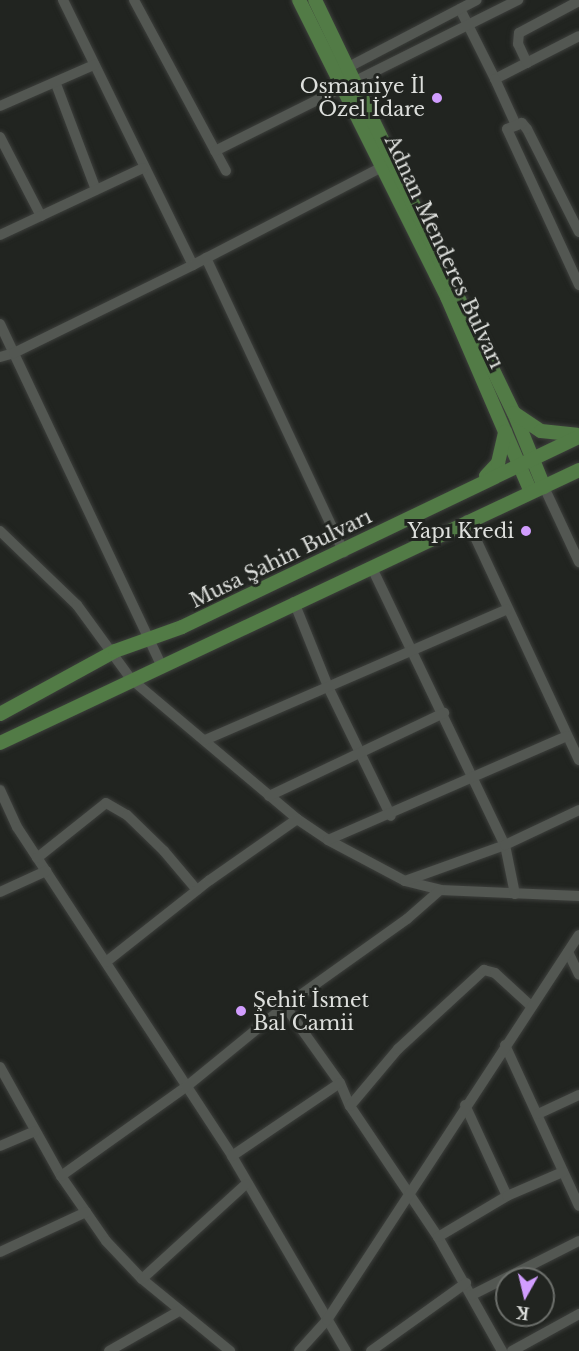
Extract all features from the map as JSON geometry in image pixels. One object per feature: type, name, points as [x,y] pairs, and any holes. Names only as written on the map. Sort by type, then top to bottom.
[{"type":"main road","name":"Adnan Menderes Bulvarı","points":[[299,0],[344,70]]},
{"type":"main road","name":"Adnan Menderes Bulvarı","points":[[315,0],[350,83],[513,412],[532,458],[537,489]]},
{"type":"main road","name":"Adnan Menderes Bulvarı","points":[[350,83],[382,167],[447,297],[518,464],[537,489]]},
{"type":"main road","points":[[513,412],[541,430],[579,436]]},
{"type":"main road","points":[[344,552],[380,528],[489,475],[498,463],[505,430]]},
{"type":"main road","name":"Musa Şahin Bulvarı","points":[[0,714],[115,651],[151,640],[344,552],[518,464],[579,436]]},
{"type":"main road","points":[[0,743],[294,602],[372,568],[467,520],[579,470]]},
{"type":"street","points":[[63,0],[143,168],[194,265]]},
{"type":"street","points":[[134,0],[226,171]]},
{"type":"street","points":[[344,70],[477,0]]},
{"type":"street","points":[[215,151],[518,0]]},
{"type":"street","points":[[527,63],[518,44],[519,33],[579,1]]},
{"type":"street","points":[[460,9],[516,125]]},
{"type":"street","points":[[495,79],[579,36]]},
{"type":"street","points":[[0,106],[56,84],[94,65]]},
{"type":"street","points":[[56,84],[96,190]]},
{"type":"street","points":[[579,232],[527,129],[522,123],[507,129],[507,136],[579,285]]},
{"type":"street","points":[[0,137],[41,216]]},
{"type":"street","points":[[0,357],[14,353],[194,265],[382,167]]},
{"type":"street","points":[[0,235],[143,168]]},
{"type":"street","points":[[206,258],[344,552]]},
{"type":"street","points":[[0,324],[161,665]]},
{"type":"street","points":[[537,489],[579,562]]},
{"type":"street","points":[[467,520],[579,760]]},
{"type":"street","points":[[0,531],[77,605],[115,651],[131,679],[297,819],[328,840],[405,881],[440,890],[579,896]]},
{"type":"street","points":[[372,568],[444,713],[473,780],[505,844],[515,894]]},
{"type":"street","points":[[294,602],[329,689],[361,750],[391,816]]},
{"type":"street","points":[[206,740],[329,689],[507,609]]},
{"type":"street","points":[[269,796],[361,750],[444,713]]},
{"type":"street","points":[[328,840],[391,816],[567,736]]},
{"type":"street","points":[[0,790],[37,858],[232,1156],[246,1184],[346,1351]]},
{"type":"street","points":[[37,858],[106,803],[127,815],[164,851],[197,890]]},
{"type":"street","points":[[405,881],[505,844],[579,810]]},
{"type":"street","points":[[106,962],[197,890],[297,819]]},
{"type":"street","points":[[0,892],[46,871]]},
{"type":"street","points":[[61,1176],[186,1087],[285,1006],[406,920],[440,890]]},
{"type":"street","points":[[299,1351],[327,1320],[579,935]]},
{"type":"street","points":[[568,951],[579,975]]},
{"type":"street","points":[[350,1106],[398,1049],[484,970],[495,973],[531,1006]]},
{"type":"street","points":[[285,1006],[340,1083],[350,1106],[438,1237],[466,1283],[502,1351]]},
{"type":"street","points":[[506,1045],[579,1206]]},
{"type":"street","points":[[0,1067],[61,1176],[106,1241],[142,1279],[230,1351]]},
{"type":"street","points":[[232,1156],[340,1083]]},
{"type":"street","points":[[538,1113],[579,1095]]},
{"type":"street","points":[[465,1106],[507,1196]]},
{"type":"street","points":[[0,1146],[35,1131]]},
{"type":"street","points":[[438,1237],[507,1196],[563,1172]]},
{"type":"street","points":[[142,1279],[246,1184]]},
{"type":"street","points":[[0,1252],[86,1212]]},
{"type":"street","points":[[472,1295],[579,1241]]},
{"type":"street","points":[[371,1351],[466,1283]]},
{"type":"street","points":[[109,1351],[179,1311]]},
{"type":"street","points":[[512,1351],[579,1314]]},
{"type":"place","name":"Osmaniye İl Özel İdare","points":[[437,98]]},
{"type":"place","name":"Yapı Kredi","points":[[526,531]]},
{"type":"place","name":"Şehit İsmet Bal Camii","points":[[241,1011]]}]
